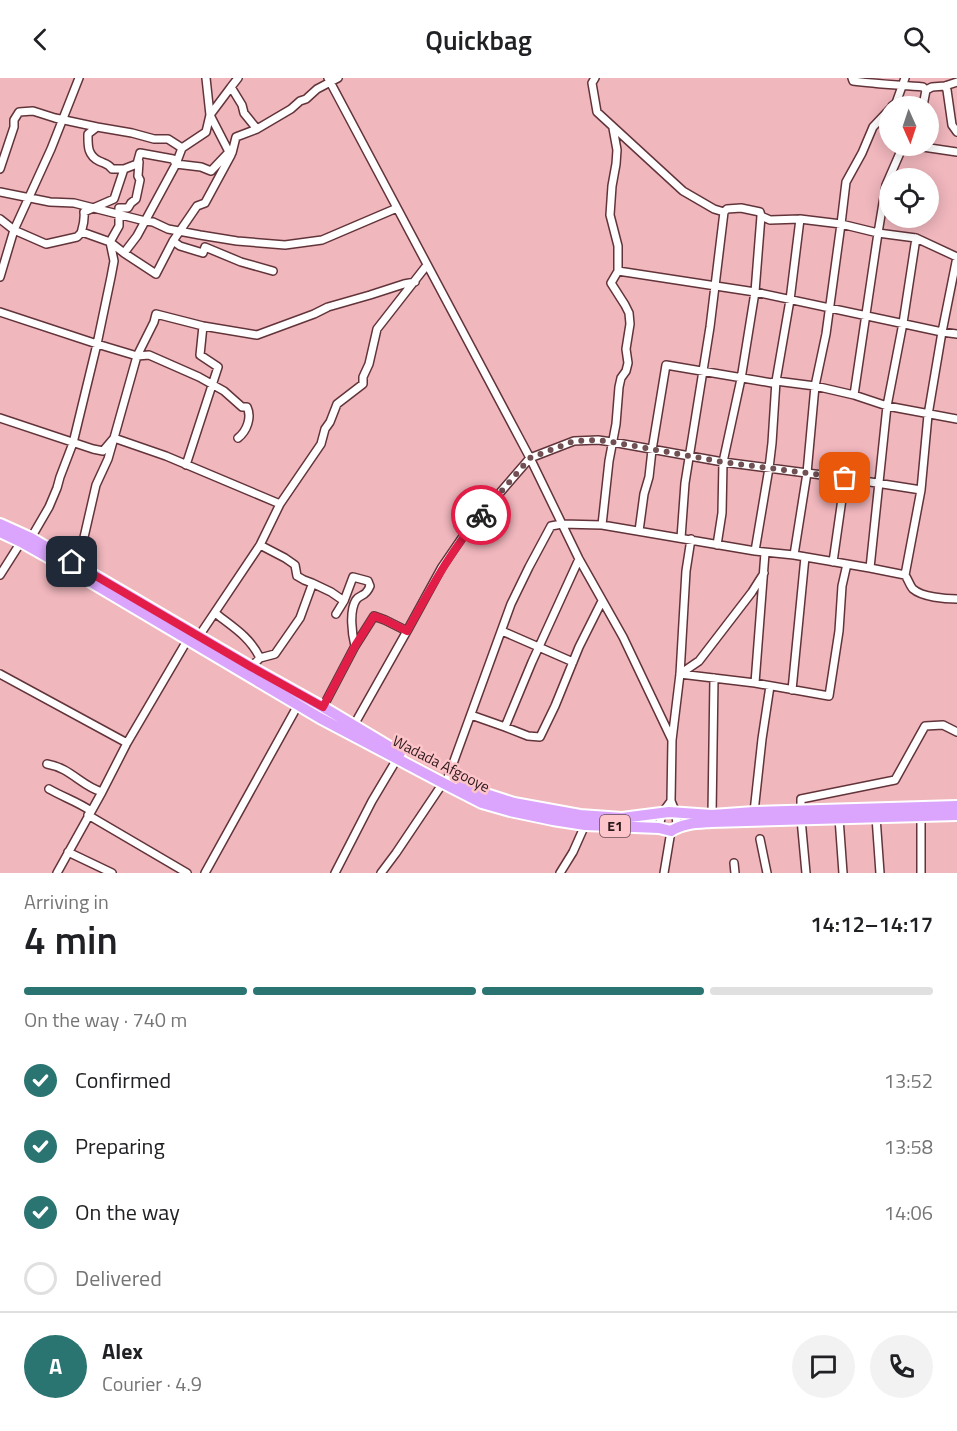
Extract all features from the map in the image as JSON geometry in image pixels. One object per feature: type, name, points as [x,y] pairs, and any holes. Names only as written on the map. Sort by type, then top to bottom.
[{"type":"highway","name":"Wadada Afgooye","points":[[0,524],[193,638],[323,707],[482,803],[585,825],[674,829],[689,824],[711,822],[957,806]]},
{"type":"highway","name":"Wadada Afgooye","points":[[0,532],[26,540],[72,562],[298,705],[397,759],[445,782],[485,795],[514,803],[580,814],[622,818],[662,813],[712,815],[754,812],[839,818],[957,815]]},
{"type":"street","points":[[0,277],[14,230],[63,120],[79,78]]},
{"type":"street","points":[[124,253],[137,236],[177,164],[182,148],[206,132],[210,115],[206,78]]},
{"type":"street","points":[[210,115],[238,78]]},
{"type":"street","points":[[82,232],[110,242],[156,274],[173,241],[197,206],[205,203],[231,152],[236,137],[257,129],[306,99],[329,80],[338,78]]},
{"type":"street","points":[[595,78],[592,83],[597,112],[683,191],[714,209],[724,212]]},
{"type":"street","points":[[852,78],[853,81],[887,81],[902,86],[923,87],[926,90]]},
{"type":"street","points":[[898,96],[905,78]]},
{"type":"street","points":[[329,80],[530,458],[579,559],[623,637],[672,740]]},
{"type":"street","points":[[926,90],[957,82]]},
{"type":"street","points":[[945,86],[952,125],[957,132]]},
{"type":"street","points":[[231,87],[244,113],[257,129]]},
{"type":"street","points":[[925,96],[926,90]]},
{"type":"street","points":[[0,169],[14,127],[14,120],[19,112],[33,111],[63,120],[154,139],[168,139],[182,148]]},
{"type":"street","points":[[210,115],[231,152]]},
{"type":"street","points":[[794,555],[807,473],[815,386],[826,334],[846,182],[873,127],[879,121]]},
{"type":"street","points":[[97,127],[88,134],[90,154],[100,161],[107,162],[112,169],[124,170],[137,164],[140,153]]},
{"type":"street","points":[[602,525],[619,387],[628,363],[626,349],[630,324],[626,305],[611,283],[618,271],[618,246],[609,215],[616,164],[613,128]]},
{"type":"street","points":[[939,149],[957,152]]},
{"type":"street","points":[[140,153],[173,159],[177,164],[211,171],[231,152]]},
{"type":"street","points":[[0,575],[49,507],[73,443],[114,261],[110,242],[118,226],[119,208],[128,208],[136,199],[140,180],[138,176],[140,153]]},
{"type":"street","points":[[854,396],[886,185],[899,156]]},
{"type":"street","points":[[0,219],[14,230],[46,244],[77,237],[82,232],[81,228],[85,221],[84,212],[114,198],[124,170]]},
{"type":"street","points":[[0,192],[50,202],[74,203],[153,222],[168,229],[237,241],[285,245],[322,240],[398,208]]},
{"type":"street","points":[[681,538],[689,456],[710,327],[724,212],[727,209],[741,208],[760,212],[761,216],[770,220],[800,219],[841,224],[878,234],[916,238],[957,257],[928,415],[921,490],[905,575],[913,588],[922,593],[942,599],[957,599]]},
{"type":"street","points":[[717,545],[722,513],[723,462],[741,379],[755,292],[761,216]]},
{"type":"street","points":[[755,552],[769,468],[776,381],[790,300],[800,219]]},
{"type":"street","points":[[870,568],[887,406],[916,238]]},
{"type":"street","points":[[173,241],[180,246],[203,253],[205,247],[241,262],[273,271]]},
{"type":"street","points":[[57,873],[127,743],[193,638],[215,613],[260,545],[280,504],[321,444],[325,429],[337,404],[363,384],[363,376],[369,364],[377,329],[428,265]]},
{"type":"street","points":[[618,271],[755,292],[957,334]]},
{"type":"street","points":[[72,562],[82,546],[96,486],[108,459],[137,356],[156,314],[204,326],[257,335],[328,307],[415,282]]},
{"type":"street","points":[[0,312],[137,356],[149,355],[212,384],[248,409],[249,416],[245,432],[238,438]]},
{"type":"street","points":[[186,465],[218,367],[200,355],[204,326]]},
{"type":"street","points":[[639,531],[666,365],[741,379],[815,386],[887,406],[957,419]]},
{"type":"street","points":[[0,418],[104,451],[114,438]]},
{"type":"street","points":[[114,438],[280,504]]},
{"type":"street","points":[[354,726],[442,567],[466,532],[530,458],[574,441],[598,440],[723,462],[921,490]]},
{"type":"street","points":[[832,562],[845,478]]},
{"type":"street","points":[[381,873],[445,782],[511,604],[551,526],[602,525],[905,575]]},
{"type":"street","points":[[664,873],[676,813],[671,801],[672,740],[680,675],[686,571],[691,539]]},
{"type":"street","points":[[260,545],[289,560],[295,566],[297,576],[331,592],[344,602]]},
{"type":"street","points":[[755,683],[765,553]]},
{"type":"street","points":[[792,690],[805,557]]},
{"type":"street","points":[[505,727],[579,559]]},
{"type":"street","points":[[680,675],[755,683],[829,696],[839,631],[842,586],[847,564]]},
{"type":"street","points":[[680,675],[699,661],[764,573]]},
{"type":"street","points":[[336,614],[344,602],[353,577],[367,579],[370,586],[367,593],[358,598],[353,609],[351,630],[355,646]]},
{"type":"street","points":[[251,667],[260,658],[275,654],[293,630],[300,618],[312,583]]},
{"type":"street","points":[[471,715],[528,736],[540,738],[579,647],[602,601]]},
{"type":"street","points":[[215,613],[247,638],[260,658]]},
{"type":"street","points":[[323,707],[355,646],[374,616],[407,631]]},
{"type":"street","points":[[502,631],[573,662]]},
{"type":"street","points":[[0,674],[127,743]]},
{"type":"street","points":[[712,815],[714,678]]},
{"type":"street","points":[[754,812],[770,686]]},
{"type":"street","points":[[206,873],[298,705]]},
{"type":"street","points":[[806,873],[801,799],[895,780],[925,726],[943,725],[957,732]]},
{"type":"street","points":[[335,873],[372,801],[397,759]]},
{"type":"street","points":[[47,764],[68,771],[102,792]]},
{"type":"street","points":[[49,789],[76,802],[187,873]]},
{"type":"street","points":[[659,828],[662,813],[671,801]]},
{"type":"street","points":[[876,817],[880,873]]},
{"type":"street","points":[[921,817],[921,873]]},
{"type":"street","points":[[839,818],[843,873]]},
{"type":"street","points":[[560,873],[573,852],[585,825]]},
{"type":"street","points":[[760,838],[767,873]]},
{"type":"street","points":[[68,852],[112,873]]},
{"type":"street","points":[[734,862],[735,873]]},
{"type":"way so far","points":[[481,515],[530,458],[574,441],[598,440],[723,462],[845,478]]},
{"type":"route","points":[[72,562],[323,707],[355,646],[374,616],[407,631],[442,567],[466,532],[481,515]]}]
